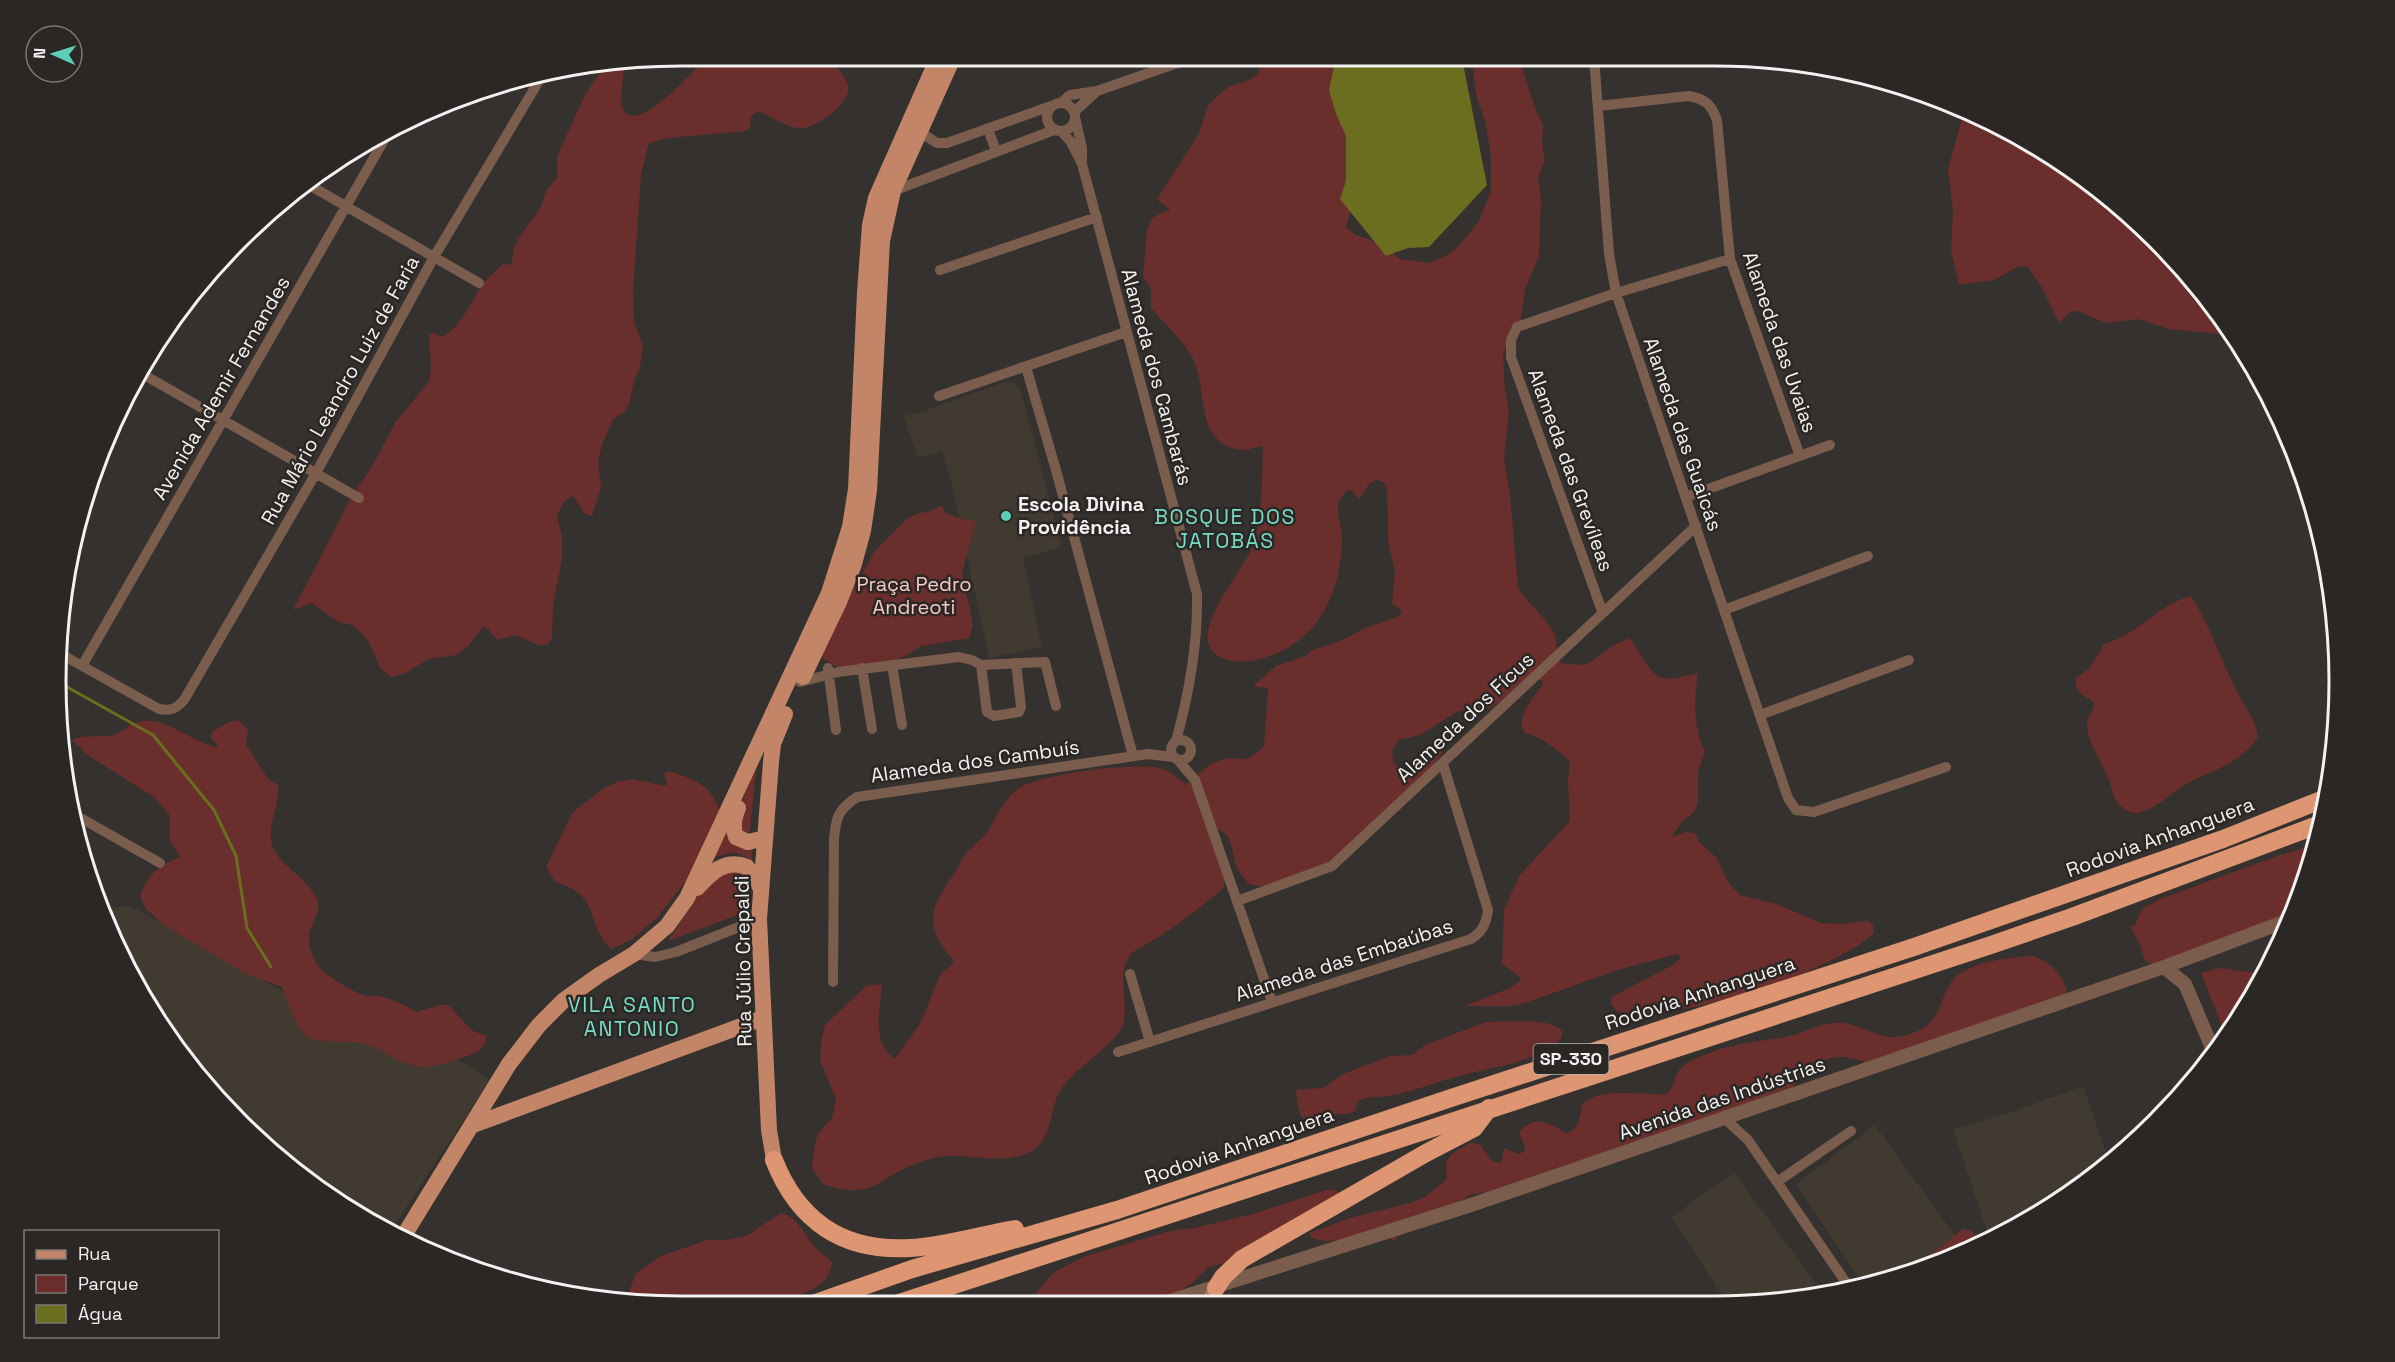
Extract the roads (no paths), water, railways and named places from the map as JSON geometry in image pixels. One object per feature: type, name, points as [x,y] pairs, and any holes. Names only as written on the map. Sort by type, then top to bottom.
[{"type":"highway","name":"Rodovia Anhanguera","points":[[836,1296],[912,1269],[1117,1210],[1914,947],[2212,843],[2317,802]]},
{"type":"highway","name":"SP-330","points":[[920,1296],[2072,917],[2311,827]]},
{"type":"highway","points":[[1212,1295],[1223,1277],[1242,1259],[1426,1153],[1474,1128],[1489,1108]]},
{"type":"highway","points":[[774,1160],[782,1181],[795,1202],[811,1217],[846,1239],[893,1249],[919,1247],[1117,1210]]},
{"type":"main road","points":[[687,898],[829,593],[850,527],[856,489],[870,225],[876,198],[934,66]]},
{"type":"main road","name":"Rua Júlio Crepaldi","points":[[774,1160],[769,1130],[759,919],[771,762],[780,723],[850,574],[863,531],[869,490],[882,242],[893,191],[949,66]]},
{"type":"main road","points":[[759,744],[734,818],[733,829],[736,837],[742,841],[765,838]]},
{"type":"main road","points":[[406,1232],[497,1085],[538,1025],[564,1000],[634,954],[667,926],[687,898],[715,869],[730,864],[747,867],[760,887]]},
{"type":"main road","points":[[473,1125],[763,1018]]},
{"type":"main road","points":[[497,1085],[499,1098],[518,1108]]},
{"type":"street","points":[[920,132],[937,143],[947,143],[1056,104],[1070,95],[1097,91],[1169,66]]},
{"type":"street","name":"Alameda das Guaicás","points":[[1595,66],[1609,254],[1616,293],[1788,798],[1796,810],[1814,812],[1946,768]]},
{"type":"street","name":"Rua Mário Leandro Luiz de Faria","points":[[82,666],[159,709],[177,708],[184,700],[316,473],[434,257],[537,83]]},
{"type":"street","points":[[1075,114],[1097,91]]},
{"type":"street","name":"Alameda das Uvaias","points":[[1598,106],[1689,96],[1703,99],[1712,108],[1717,120],[1730,259],[1800,456]]},
{"type":"street","points":[[893,191],[996,151],[1069,129],[1074,123],[1075,114],[1071,107],[1056,104]]},
{"type":"street","points":[[1056,104],[1046,116],[1050,127],[1058,131]]},
{"type":"street","name":"Alameda dos Cambarás","points":[[1075,114],[1082,148],[1082,164]]},
{"type":"street","points":[[988,129],[996,151]]},
{"type":"street","name":"Alameda dos Cambarás","points":[[1058,131],[1071,142],[1082,164],[1197,594],[1197,621],[1186,706],[1174,742]]},
{"type":"street","name":"Avenida Ademir Fernandes","points":[[82,666],[382,143]]},
{"type":"street","points":[[314,188],[479,284]]},
{"type":"street","points":[[940,270],[1097,217]]},
{"type":"street","points":[[1616,293],[1730,259]]},
{"type":"street","name":"Alameda das Grevíleas","points":[[1602,611],[1511,357],[1511,340],[1517,327],[1616,293]]},
{"type":"street","points":[[939,396],[1126,332]]},
{"type":"street","points":[[1026,367],[1133,756]]},
{"type":"street","points":[[146,376],[359,498]]},
{"type":"street","points":[[1686,497],[1830,445]]},
{"type":"street","name":"Alameda dos Fícus","points":[[1237,901],[1332,866],[1443,764],[1602,611],[1696,526]]},
{"type":"street","points":[[1724,610],[1868,556]]},
{"type":"street","points":[[813,654],[832,672],[836,730]]},
{"type":"street","points":[[67,657],[82,666]]},
{"type":"street","points":[[800,683],[832,672],[959,657],[981,665],[1045,662],[1056,706]]},
{"type":"street","points":[[1760,715],[1909,660]]},
{"type":"street","points":[[981,665],[987,712],[994,716],[1019,712],[1021,707],[1016,663]]},
{"type":"street","points":[[892,664],[902,725]]},
{"type":"street","points":[[862,668],[872,729]]},
{"type":"street","name":"Alameda dos Cambarás","points":[[1186,706],[1195,780],[1272,1002]]},
{"type":"street","points":[[1184,740],[1190,749],[1184,759],[1175,758],[1171,750],[1174,742],[1184,740]]},
{"type":"street","name":"Alameda dos Cambuís","points":[[1148,754],[1174,742]]},
{"type":"street","name":"Alameda dos Cambuís","points":[[833,982],[836,819],[844,806],[857,797],[1148,754],[1175,758]]},
{"type":"street","name":"Alameda dos Cambarás","points":[[1175,758],[1195,780]]},
{"type":"street","name":"Alameda das Embaúbas","points":[[1118,1052],[1471,939],[1481,932],[1488,910],[1443,764]]},
{"type":"street","points":[[82,819],[160,863]]},
{"type":"street","points":[[634,954],[655,957],[676,952],[759,919]]},
{"type":"street","name":"Avenida das Indústrias","points":[[1212,1295],[2164,968],[2279,924]]},
{"type":"street","points":[[2164,968],[2185,984],[2210,1044]]},
{"type":"street","points":[[1130,974],[1150,1042]]},
{"type":"street","points":[[1724,1118],[1748,1140],[1845,1281]]},
{"type":"street","points":[[1777,1182],[1851,1131]]},
{"type":"water","points":[[1334,66],[1464,66],[1487,185],[1429,247],[1408,248],[1386,256],[1340,199],[1346,181],[1346,136],[1329,90]]},
{"type":"waterway","points":[[66,687],[153,735],[214,810],[236,856],[247,928],[271,967]]},
{"type":"place","name":"Escola Divina Providência","points":[[1006,516]]},
{"type":"district","name":"BOSQUE DOS JATOBÁS","points":[[1225,529]]},
{"type":"district","name":"VILA SANTO ANTONIO","points":[[632,1017]]},
{"type":"park label","name":"Praça Pedro Andreoti","points":[[914,596]]}]
